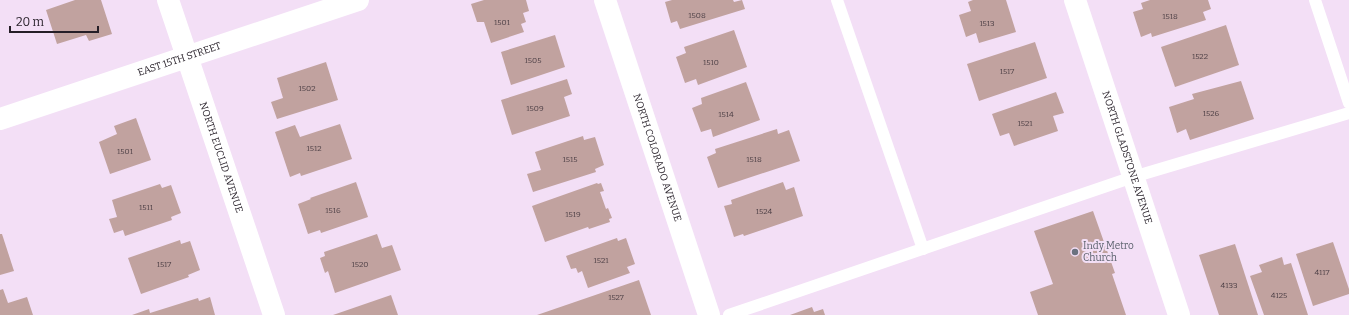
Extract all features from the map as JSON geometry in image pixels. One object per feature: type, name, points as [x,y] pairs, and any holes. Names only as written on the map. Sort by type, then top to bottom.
[{"type":"street","name":"NORTH EUCLID AVENUE","points":[[168,0],[274,315]]},
{"type":"street","name":"EAST 15TH STREET","points":[[0,119],[358,0]]},
{"type":"street","name":"NORTH COLORADO AVENUE","points":[[605,0],[709,315]]},
{"type":"street","name":"NORTH GLADSTONE AVENUE","points":[[1075,0],[1179,315]]},
{"type":"lane","points":[[837,0],[923,249]]},
{"type":"lane","points":[[1315,0],[1349,103]]},
{"type":"lane","points":[[729,315],[1133,177],[1349,113]]},
{"type":"building","points":[[75,0],[101,0],[112,34],[89,41],[86,35],[57,44],[46,10]]},
{"type":"building","points":[[484,0],[526,0],[529,11],[523,13],[526,22],[521,24],[524,32],[491,43],[484,22],[477,22],[471,4]]},
{"type":"building","points":[[672,0],[733,0],[734,2],[742,0],[745,9],[680,29],[677,21],[671,23],[665,2]]},
{"type":"building","points":[[973,0],[1006,0],[1016,32],[979,43],[976,33],[966,37],[959,15],[971,11],[968,2]]},
{"type":"building","points":[[1150,0],[1208,0],[1211,9],[1203,12],[1206,20],[1152,37],[1151,33],[1141,37],[1133,12],[1143,9],[1141,3]]},
{"type":"building","points":[[1226,25],[1239,65],[1175,87],[1161,47]]},
{"type":"building","points":[[734,30],[747,67],[698,85],[696,79],[685,83],[676,57],[686,53],[684,47]]},
{"type":"building","points":[[555,35],[565,67],[511,85],[501,52]]},
{"type":"building","points":[[1035,42],[1047,78],[979,101],[967,64]]},
{"type":"building","points":[[326,62],[338,100],[277,119],[271,102],[283,98],[277,78]]},
{"type":"building","points":[[567,79],[572,94],[564,97],[570,116],[512,135],[501,100]]},
{"type":"building","points":[[1241,81],[1254,119],[1190,140],[1186,129],[1177,133],[1169,107],[1194,99],[1192,94]]},
{"type":"building","points":[[746,82],[760,120],[713,137],[711,129],[701,132],[692,108],[702,104],[701,98]]},
{"type":"building","points":[[1056,92],[1064,113],[1053,116],[1058,131],[1014,146],[1009,133],[1000,136],[992,114]]},
{"type":"building","points":[[136,118],[151,160],[110,174],[99,142],[117,134],[114,126]]},
{"type":"building","points":[[340,124],[352,159],[301,176],[300,173],[290,177],[275,132],[295,125],[300,137]]},
{"type":"building","points":[[777,129],[778,134],[789,130],[800,161],[718,188],[707,157],[716,153],[715,149]]},
{"type":"building","points":[[583,136],[584,140],[595,137],[604,165],[595,169],[596,172],[533,192],[527,174],[541,170],[535,152]]},
{"type":"building","points":[[356,182],[368,217],[321,233],[320,230],[308,234],[298,204],[311,199],[310,198]]},
{"type":"building","points":[[783,182],[786,190],[794,187],[803,216],[744,236],[743,234],[734,237],[724,206],[732,204],[731,200]]},
{"type":"building","points":[[597,183],[601,183],[604,191],[600,192],[606,209],[608,208],[612,218],[609,219],[610,222],[589,229],[588,227],[545,242],[532,206]]},
{"type":"building","points":[[160,184],[162,188],[171,185],[181,213],[171,217],[172,220],[125,236],[123,230],[114,233],[109,219],[117,217],[112,200]]},
{"type":"building","name":"Indy Metro Church","points":[[1093,211],[1115,273],[1112,274],[1126,315],[1038,315],[1030,292],[1053,284],[1034,231]]},
{"type":"building","points":[[0,234],[2,234],[14,271],[0,275]]},
{"type":"building","points":[[377,234],[382,248],[392,245],[401,270],[335,293],[328,271],[325,273],[320,258],[325,256],[324,252]]},
{"type":"building","points":[[617,238],[618,241],[626,238],[635,264],[627,267],[630,273],[588,288],[582,271],[578,273],[576,268],[571,269],[566,256]]},
{"type":"building","points":[[180,240],[181,244],[190,241],[200,270],[188,275],[189,277],[141,294],[128,258]]},
{"type":"building","points":[[1333,242],[1349,289],[1349,294],[1313,306],[1296,254]]},
{"type":"building","points":[[1235,244],[1258,315],[1219,315],[1199,255]]},
{"type":"building","points":[[1282,257],[1284,265],[1291,263],[1308,315],[1264,315],[1250,276],[1262,272],[1259,265]]},
{"type":"building","points":[[639,280],[651,315],[537,315]]},
{"type":"building","points":[[3,289],[8,303],[27,297],[33,315],[0,315],[0,290]]},
{"type":"building","points":[[391,295],[398,315],[333,315]]},
{"type":"building","points":[[210,297],[215,315],[132,315],[149,309],[150,313],[198,298],[199,301]]},
{"type":"building","points":[[812,307],[814,312],[823,309],[825,315],[790,315]]},
{"type":"place","name":"Indy Metro Church","points":[[1075,252]]}]
